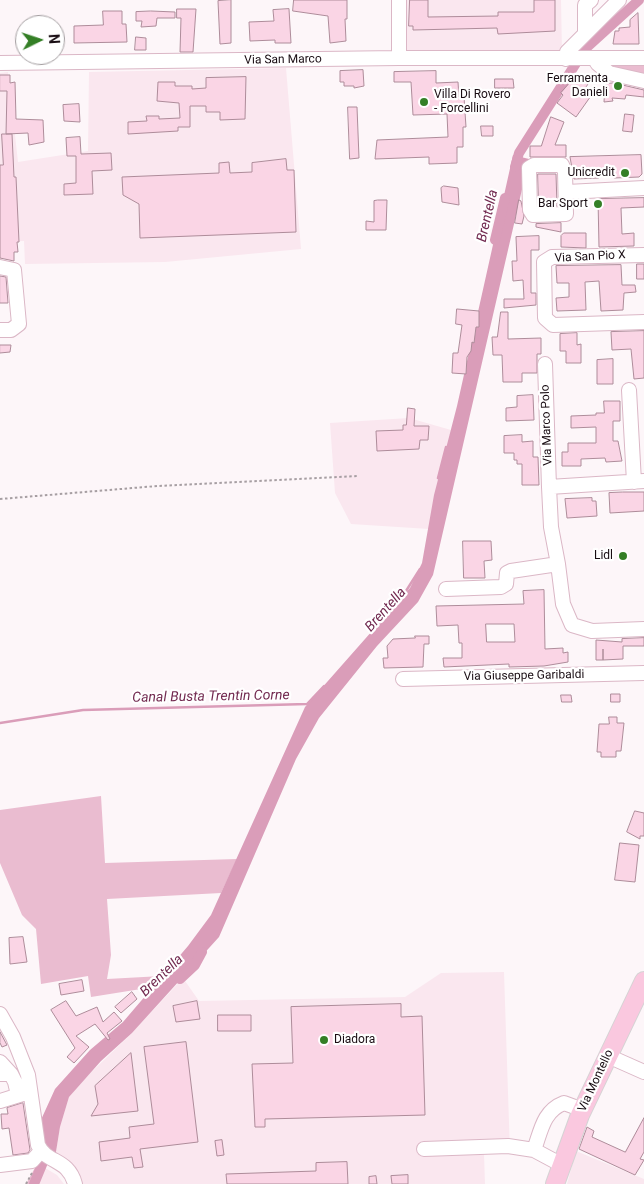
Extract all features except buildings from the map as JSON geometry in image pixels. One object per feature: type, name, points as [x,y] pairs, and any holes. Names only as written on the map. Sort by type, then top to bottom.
[{"type":"main road","name":"Via Montello","points":[[555,1184],[583,1110],[643,987]]},
{"type":"street","points":[[398,0],[399,58]]},
{"type":"street","points":[[585,33],[585,5],[591,0]]},
{"type":"street","points":[[572,59],[567,52],[619,0]]},
{"type":"street","name":"Via San Marco","points":[[0,64],[399,58],[644,58]]},
{"type":"street","points":[[595,59],[609,73],[644,81]]},
{"type":"street","points":[[567,192],[644,188]]},
{"type":"street","name":"Via San Pio X","points":[[644,255],[552,257],[544,262],[546,318],[553,325],[644,322]]},
{"type":"street","points":[[0,268],[14,270],[18,296],[19,324],[11,330],[0,330]]},
{"type":"street","name":"Via Marco Polo","points":[[545,364],[552,527],[563,604],[572,625],[592,631],[644,629]]},
{"type":"street","points":[[549,486],[639,482],[629,390]]},
{"type":"street","points":[[446,588],[504,587],[507,573],[510,571],[558,564]]},
{"type":"street","name":"Via Giuseppe Garibaldi","points":[[403,679],[644,673]]},
{"type":"street","points":[[0,1014],[13,1037],[28,1075],[24,1094]]},
{"type":"street","points":[[608,1056],[644,1072]]},
{"type":"street","points":[[0,1062],[5,1074],[15,1082],[24,1094],[36,1140],[42,1152],[65,1164],[70,1170],[75,1184]]},
{"type":"street","points":[[0,1101],[24,1094]]},
{"type":"street","points":[[534,1150],[545,1118],[554,1107],[564,1104],[583,1110]]},
{"type":"street","points":[[424,1149],[508,1146],[534,1150],[562,1165]]},
{"type":"street","points":[[0,1165],[32,1161],[42,1152]]},
{"type":"path","points":[[0,499],[157,486],[357,476]]},
{"type":"shaded area","points":[[406,0],[561,0],[562,53],[407,53]]},
{"type":"shaded area","points":[[619,62],[644,63],[644,74],[615,69],[615,65]]},
{"type":"shaded area","points":[[286,68],[301,249],[165,262],[25,264],[24,241],[0,242],[0,73],[8,72],[18,162],[88,151],[89,72]]},
{"type":"shaded area","points":[[513,155],[529,159],[433,575],[418,602],[377,646],[319,718],[296,759],[219,937],[132,1033],[101,1061],[69,1097],[60,1127],[55,1158],[44,1149],[40,1122],[55,1089],[90,1050],[123,1022],[188,946],[211,915],[305,707],[410,588],[422,563],[434,495],[457,406]]},
{"type":"shaded area","points":[[409,418],[451,430],[429,529],[351,524],[335,493],[330,423]]},
{"type":"shaded area","points":[[101,796],[105,863],[237,859],[221,893],[107,899],[111,955],[107,979],[162,976],[144,996],[141,989],[91,997],[88,976],[41,984],[36,929],[22,915],[0,863],[0,810]]},
{"type":"shaded area","points":[[504,972],[510,1153],[484,1154],[485,1184],[79,1184],[55,1158],[60,1127],[69,1097],[77,1086],[132,1033],[183,978],[199,1001],[405,997],[441,973]]},
{"type":"shaded area","points":[[576,1151],[644,1179],[644,1184],[567,1184]]},
{"type":"shaded area","points":[[38,1162],[45,1168],[36,1184],[26,1184]]},
{"type":"shaded area","points":[[45,1168],[57,1175],[64,1184],[36,1184]]},
{"type":"waterway","name":"Brentella","points":[[515,167],[519,153],[585,49],[639,0]]},
{"type":"waterway","name":"Brentella","points":[[495,240],[505,198]]},
{"type":"waterway","name":"Canal Busta Trentin Corne","points":[[438,478],[446,447]]},
{"type":"waterway","name":"Canal Busta Trentin Corne","points":[[399,602],[420,569]]},
{"type":"waterway","name":"Canal Busta Trentin Corne","points":[[0,723],[83,710],[307,704],[324,686]]},
{"type":"waterway","name":"Brentella","points":[[180,979],[195,965],[202,952]]},
{"type":"waterway","name":"Brentella","points":[[34,1184],[48,1150]]},
{"type":"place","name":"Ferramenta Danieli","points":[[618,86]]},
{"type":"place","name":"Villa Di Rovero - Forcellini","points":[[424,102]]},
{"type":"place","name":"Unicredit","points":[[625,173]]},
{"type":"place","name":"Bar Sport","points":[[598,204]]},
{"type":"place","name":"Lidl","points":[[623,556]]},
{"type":"place","name":"Diadora","points":[[324,1040]]}]
